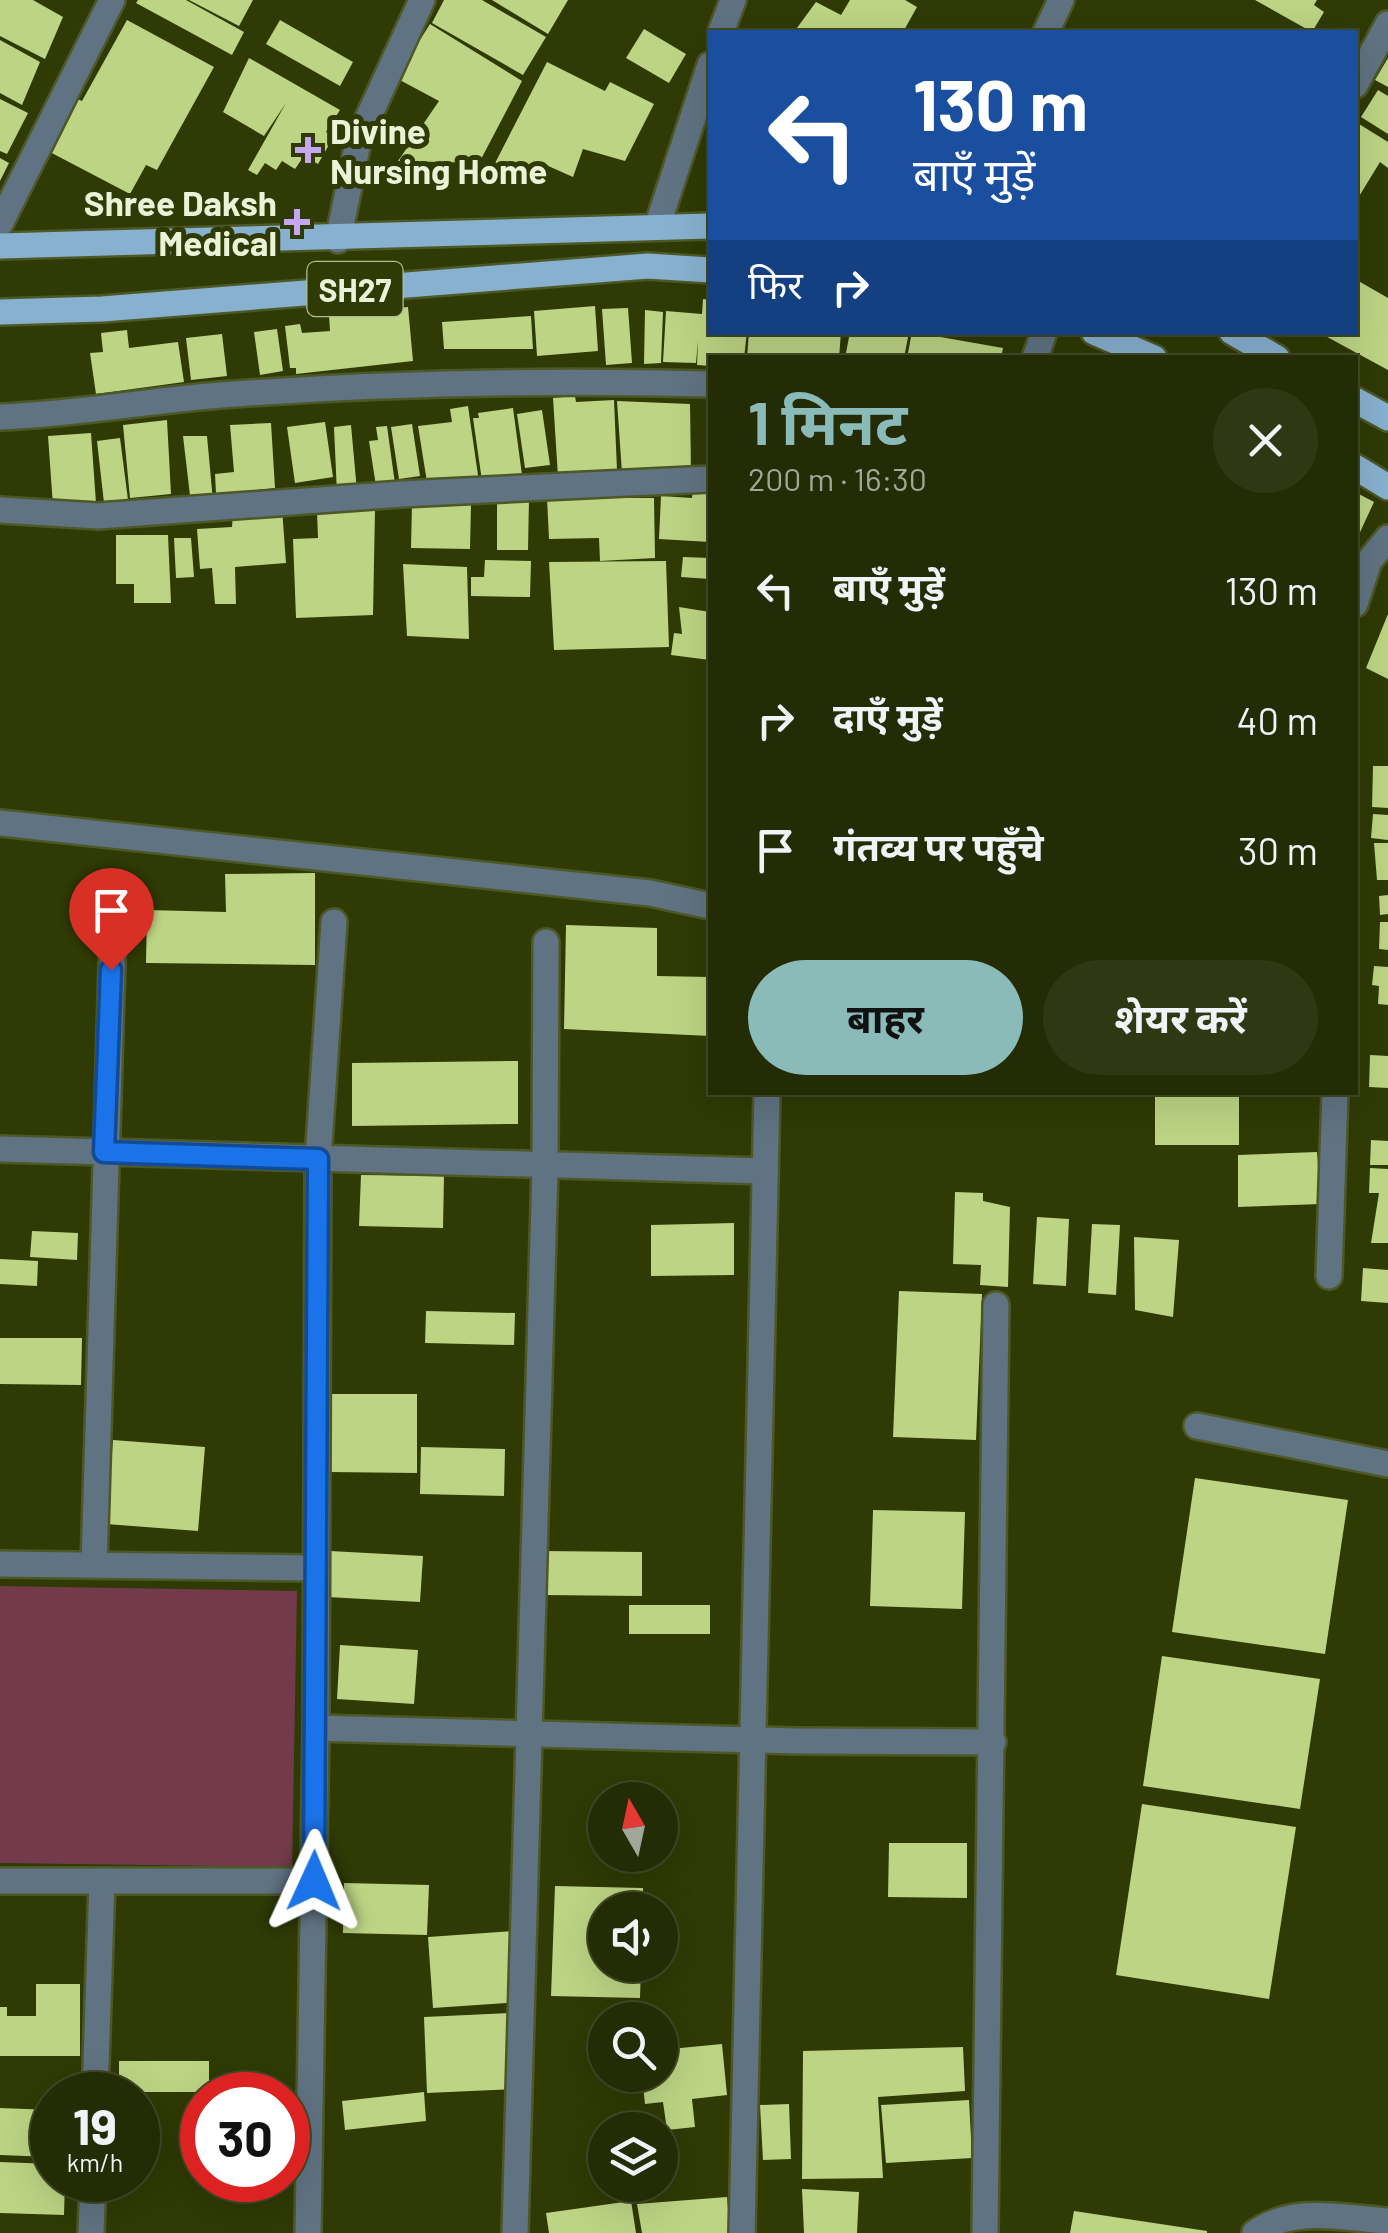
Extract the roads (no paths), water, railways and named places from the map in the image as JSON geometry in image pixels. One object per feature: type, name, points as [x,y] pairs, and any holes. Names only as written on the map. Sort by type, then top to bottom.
[{"type":"main road","name":"SH27","points":[[0,246],[338,240],[708,226]]},
{"type":"main road","name":"SH27","points":[[0,312],[102,309],[648,266],[708,270]]},
{"type":"main road","points":[[1101,335],[1147,355]]},
{"type":"main road","points":[[1237,335],[1273,355]]},
{"type":"main road","points":[[1358,402],[1388,418]]},
{"type":"main road","points":[[1358,469],[1388,486]]},
{"type":"street","points":[[0,224],[112,0]]},
{"type":"street","points":[[338,240],[359,138],[422,0]]},
{"type":"street","points":[[721,30],[734,0]]},
{"type":"street","points":[[1047,30],[1061,0]]},
{"type":"street","points":[[1358,79],[1388,24]]},
{"type":"street","points":[[657,227],[708,71]]},
{"type":"street","points":[[0,417],[86,414],[218,395],[477,382],[708,384]]},
{"type":"street","points":[[0,510],[98,516],[402,494],[708,480]]},
{"type":"street","points":[[1358,595],[1369,561],[1388,538]]},
{"type":"street","points":[[0,823],[650,893],[708,906]]},
{"type":"street","points":[[94,1565],[114,898]]},
{"type":"street","points":[[308,2233],[316,1728],[318,1159],[334,922]]},
{"type":"street","points":[[515,2233],[525,1993],[526,1734],[545,1167],[546,942]]},
{"type":"street","points":[[742,2233],[767,1095]]},
{"type":"street","points":[[1328,1276],[1335,1095]]},
{"type":"street","points":[[0,1148],[545,1167],[765,1170]]},
{"type":"street","points":[[986,2233],[996,1306]]},
{"type":"street","points":[[1197,1426],[1388,1464]]},
{"type":"street","points":[[0,1564],[316,1568]]},
{"type":"street","points":[[316,1728],[993,1742]]},
{"type":"street","points":[[0,1881],[314,1881]]},
{"type":"street","points":[[96,2072],[102,1881]]},
{"type":"street","points":[[91,2233],[92,2202]]},
{"type":"street","points":[[1255,2233],[1276,2220],[1301,2214],[1388,2221]]},
{"type":"place","name":"Divine Nursing Home","points":[[308,150]]},
{"type":"place","name":"Shree Daksh Medical","points":[[297,222]]}]
